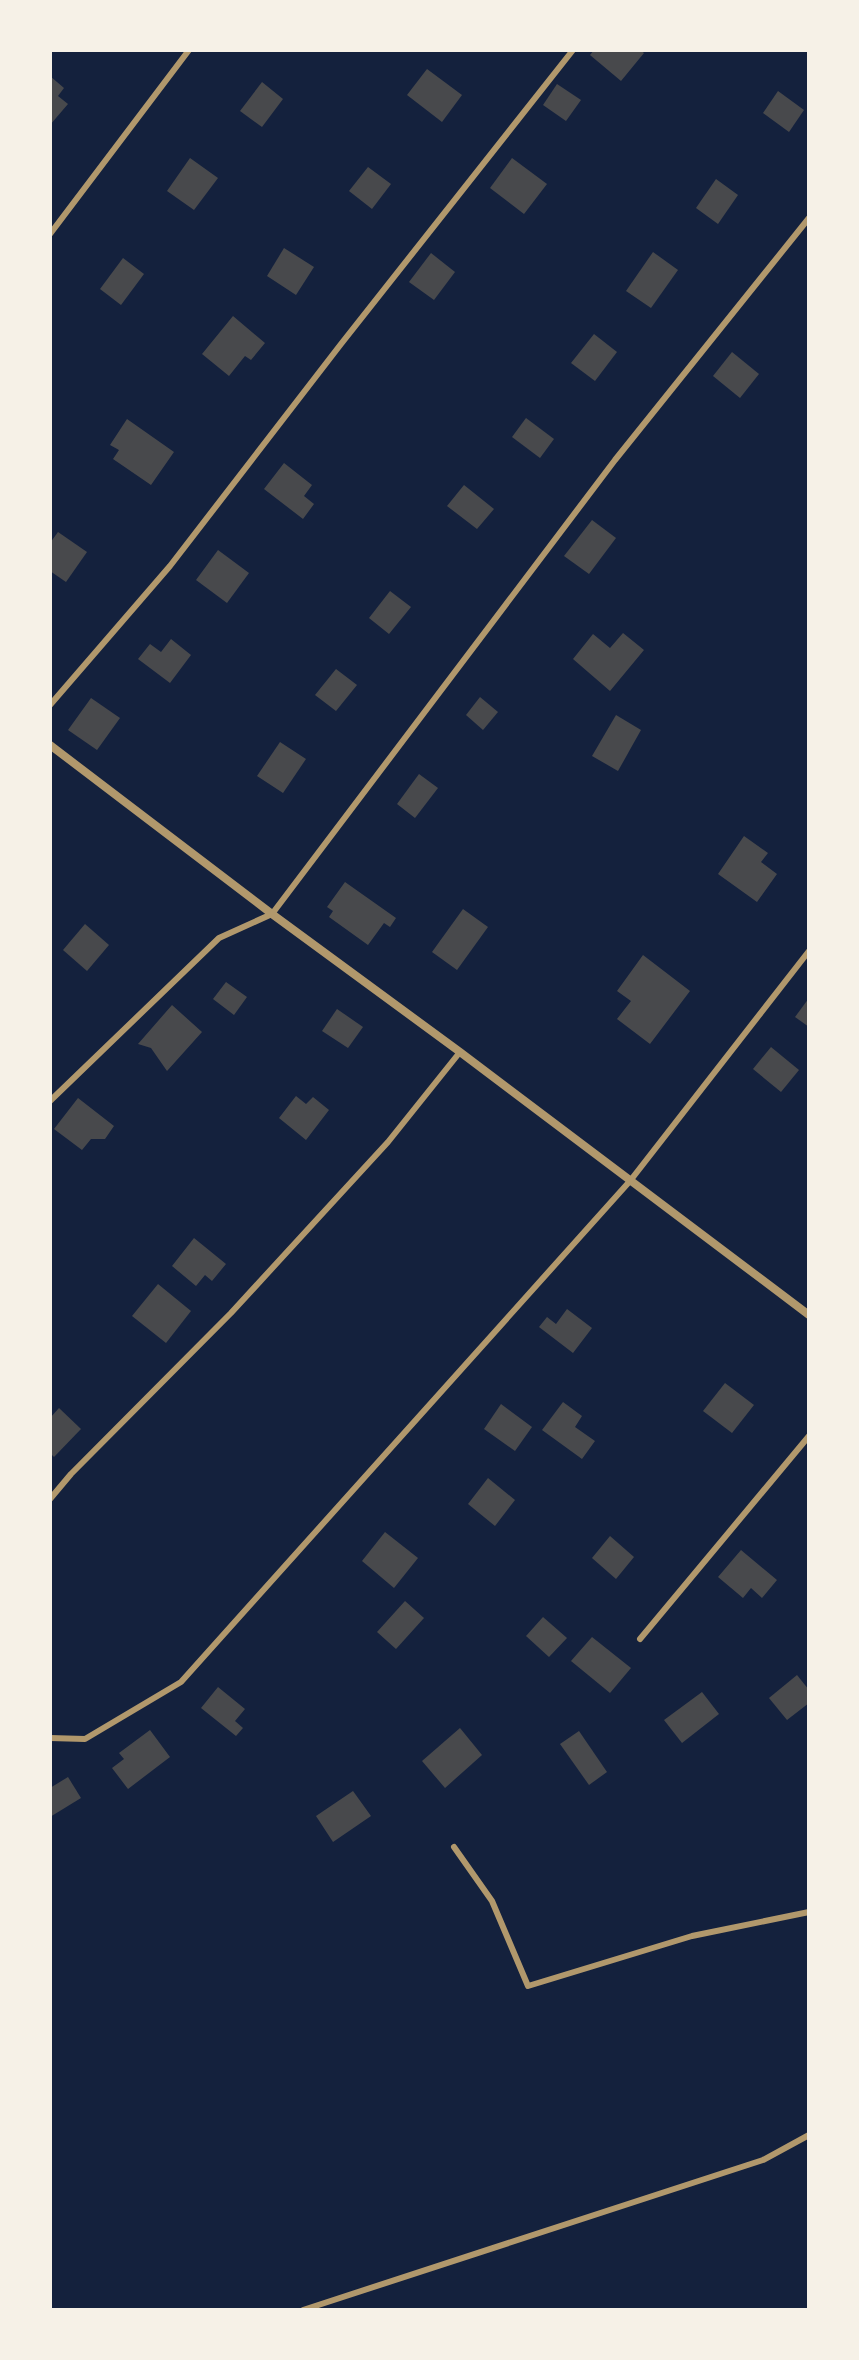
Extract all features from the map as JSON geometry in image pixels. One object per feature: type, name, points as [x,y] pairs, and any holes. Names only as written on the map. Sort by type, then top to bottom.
[{"type":"street","points":[[50,745],[809,1315]]},
{"type":"lane","points":[[50,234],[189,50]]},
{"type":"lane","points":[[50,705],[170,566],[573,50]]},
{"type":"lane","points":[[50,1101],[219,938],[272,914],[615,460],[809,218]]},
{"type":"lane","points":[[50,1738],[85,1739],[181,1682],[630,1181],[809,951]]},
{"type":"lane","points":[[50,1499],[231,1313],[377,1154],[460,1052]]},
{"type":"lane","points":[[640,1639],[809,1436]]},
{"type":"lane","points":[[454,1847],[492,1901],[528,1986],[692,1936],[809,1912]]},
{"type":"lane","points":[[303,2310],[763,2160],[809,2135]]},
{"type":"building","points":[[594,50],[640,50],[644,53],[621,81],[590,55]]},
{"type":"building","points":[[427,69],[462,95],[442,122],[407,95]]},
{"type":"building","points":[[50,76],[64,88],[58,96],[68,104],[50,125]]},
{"type":"building","points":[[262,82],[283,99],[262,127],[240,111]]},
{"type":"building","points":[[557,84],[581,100],[566,121],[543,105]]},
{"type":"building","points":[[778,91],[804,110],[789,132],[763,113]]},
{"type":"building","points":[[190,158],[218,178],[194,210],[167,191]]},
{"type":"building","points":[[512,158],[547,184],[524,214],[490,188]]},
{"type":"building","points":[[368,167],[391,184],[372,209],[349,191]]},
{"type":"building","points":[[716,179],[738,195],[718,224],[696,208]]},
{"type":"building","points":[[284,248],[314,267],[296,295],[267,276]]},
{"type":"building","points":[[653,252],[678,270],[651,308],[626,291]]},
{"type":"building","points":[[431,253],[455,272],[434,300],[409,282]]},
{"type":"building","points":[[123,258],[144,274],[121,305],[100,289]]},
{"type":"building","points":[[233,316],[265,343],[251,360],[245,356],[229,376],[202,354]]},
{"type":"building","points":[[594,334],[617,352],[595,381],[571,363]]},
{"type":"building","points":[[732,352],[759,374],[740,398],[713,376]]},
{"type":"building","points":[[526,418],[554,439],[540,458],[512,437]]},
{"type":"building","points":[[127,419],[174,452],[151,485],[113,459],[119,450],[110,445]]},
{"type":"building","points":[[284,463],[312,485],[304,496],[314,504],[303,519],[264,489]]},
{"type":"building","points":[[464,485],[494,509],[477,529],[447,506]]},
{"type":"building","points":[[592,520],[616,538],[589,574],[564,556]]},
{"type":"building","points":[[58,532],[87,552],[66,582],[50,571],[50,543]]},
{"type":"building","points":[[218,550],[249,573],[227,603],[196,580]]},
{"type":"building","points":[[390,591],[411,607],[389,634],[369,618]]},
{"type":"building","points":[[623,633],[644,650],[610,691],[573,659],[593,634],[610,648]]},
{"type":"building","points":[[171,639],[191,655],[170,683],[138,659],[150,644],[161,652]]},
{"type":"building","points":[[336,669],[357,685],[336,711],[315,695]]},
{"type":"building","points":[[480,697],[498,712],[483,730],[466,715]]},
{"type":"building","points":[[91,698],[120,718],[97,750],[68,730]]},
{"type":"building","points":[[616,715],[641,730],[618,771],[592,756]]},
{"type":"building","points":[[280,742],[306,759],[283,793],[257,776]]},
{"type":"building","points":[[419,774],[438,788],[415,818],[397,804]]},
{"type":"building","points":[[744,836],[768,853],[761,862],[777,874],[757,902],[718,874]]},
{"type":"building","points":[[345,882],[396,918],[390,927],[384,923],[368,945],[329,917],[333,911],[327,907]]},
{"type":"building","points":[[463,909],[488,927],[457,970],[432,952]]},
{"type":"building","points":[[85,924],[109,945],[87,971],[63,950]]},
{"type":"building","points":[[643,955],[690,991],[650,1044],[617,1019],[631,1001],[617,991]]},
{"type":"building","points":[[226,982],[247,997],[234,1015],[213,999]]},
{"type":"building","points":[[809,998],[809,1027],[795,1017]]},
{"type":"building","points":[[172,1005],[202,1032],[167,1071],[151,1048],[138,1044]]},
{"type":"building","points":[[337,1009],[363,1027],[348,1048],[322,1031]]},
{"type":"building","points":[[771,1047],[799,1070],[781,1092],[753,1069]]},
{"type":"building","points":[[296,1096],[306,1104],[313,1097],[329,1110],[306,1140],[279,1118]]},
{"type":"building","points":[[78,1098],[114,1126],[105,1139],[91,1139],[82,1150],[54,1129]]},
{"type":"building","points":[[194,1238],[226,1264],[212,1281],[205,1275],[196,1286],[172,1266]]},
{"type":"building","points":[[158,1284],[191,1311],[166,1343],[132,1316]]},
{"type":"building","points":[[567,1309],[592,1328],[573,1353],[539,1327],[547,1317],[556,1324]]},
{"type":"building","points":[[725,1383],[754,1405],[732,1433],[703,1411]]},
{"type":"building","points":[[563,1402],[582,1416],[575,1427],[595,1441],[582,1459],[542,1430]]},
{"type":"building","points":[[501,1404],[532,1427],[515,1451],[484,1429]]},
{"type":"building","points":[[59,1408],[81,1429],[54,1457],[50,1453],[50,1418]]},
{"type":"building","points":[[488,1478],[515,1500],[495,1526],[468,1504]]},
{"type":"building","points":[[385,1532],[418,1558],[394,1588],[362,1561]]},
{"type":"building","points":[[610,1536],[634,1557],[616,1579],[592,1558]]},
{"type":"building","points":[[741,1550],[777,1580],[762,1598],[751,1588],[743,1598],[718,1577]]},
{"type":"building","points":[[405,1601],[424,1618],[396,1649],[377,1632]]},
{"type":"building","points":[[543,1617],[567,1638],[549,1657],[526,1636]]},
{"type":"building","points":[[592,1637],[631,1668],[610,1693],[571,1661]]},
{"type":"building","points":[[797,1675],[809,1690],[809,1703],[787,1720],[769,1698]]},
{"type":"building","points":[[218,1687],[245,1709],[235,1721],[243,1728],[236,1736],[201,1708]]},
{"type":"building","points":[[702,1692],[719,1714],[682,1743],[664,1720]]},
{"type":"building","points":[[460,1728],[482,1755],[445,1788],[422,1761]]},
{"type":"building","points":[[150,1730],[170,1757],[128,1789],[112,1768],[124,1759],[119,1753]]},
{"type":"building","points":[[579,1731],[607,1772],[589,1785],[560,1744]]},
{"type":"building","points":[[68,1777],[81,1798],[50,1817],[50,1788]]},
{"type":"building","points":[[353,1791],[371,1816],[333,1842],[316,1816]]}]
